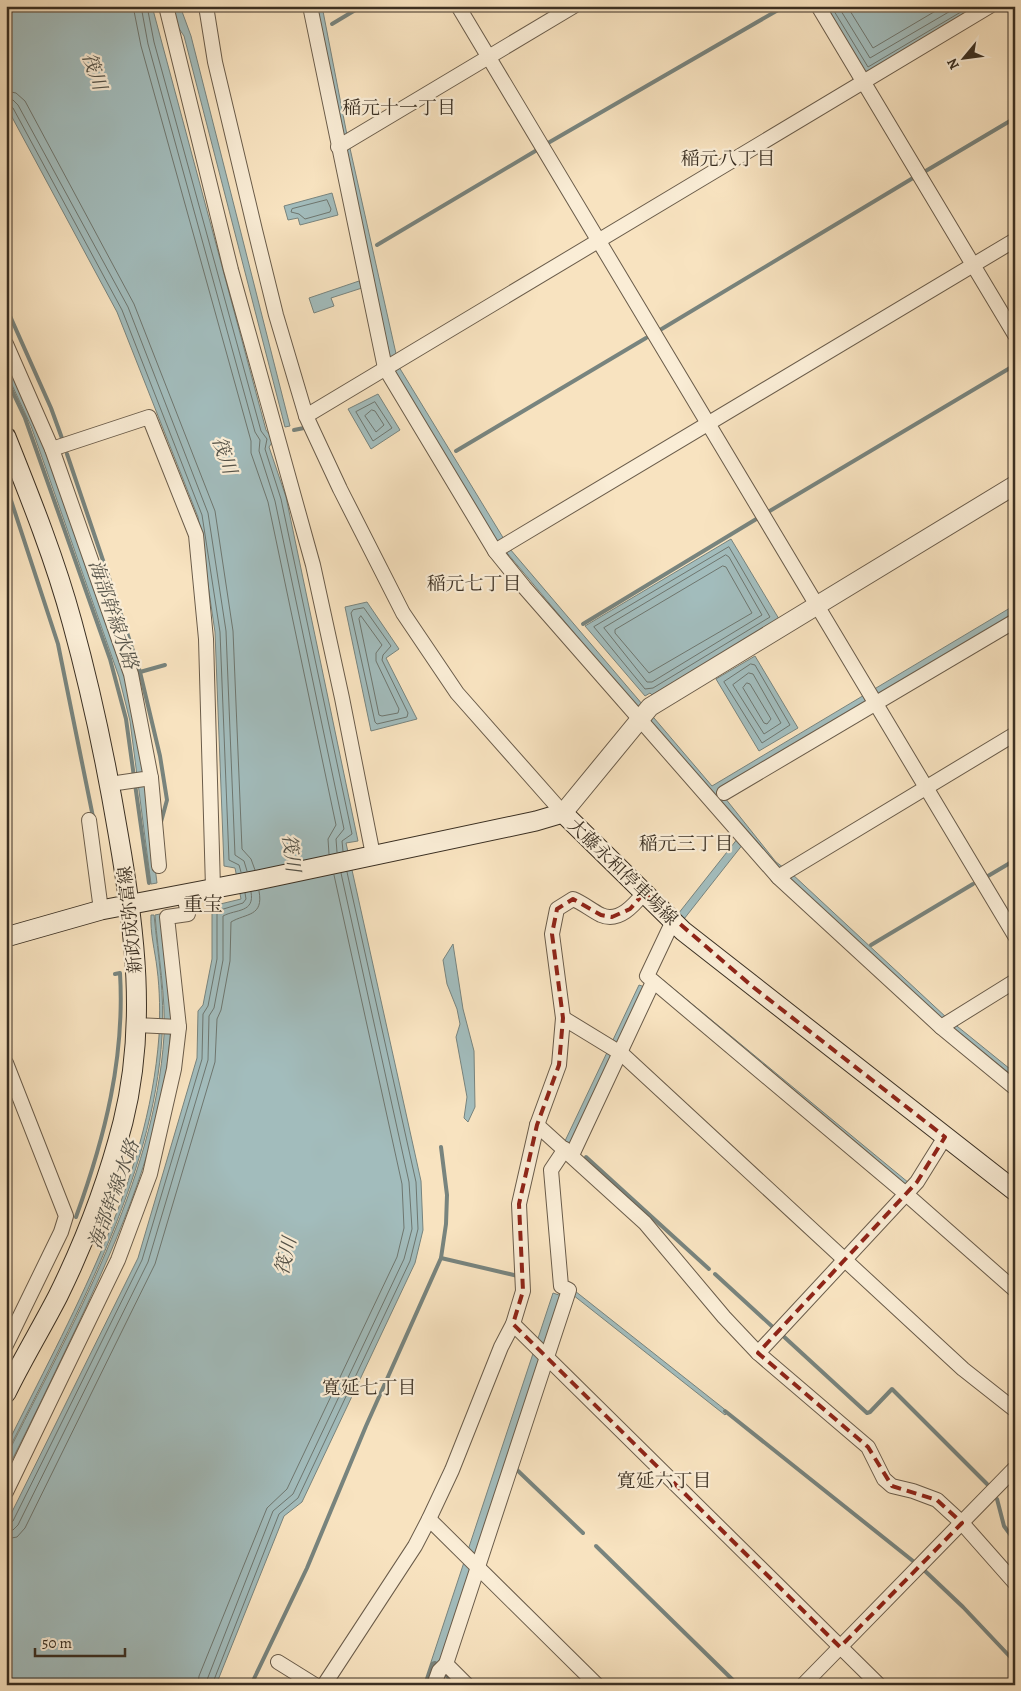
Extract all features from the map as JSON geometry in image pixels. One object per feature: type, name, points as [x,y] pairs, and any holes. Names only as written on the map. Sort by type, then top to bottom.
[{"type":"main road","name":"新政成弥富線","points":[[6,437],[28,491],[72,619],[100,730],[131,906],[136,978],[142,1026],[131,1088],[115,1152],[105,1180],[69,1273],[6,1393]]},
{"type":"main road","name":"大藤永和停車場線","points":[[6,937],[101,910],[184,895],[563,814],[673,921],[753,987],[1015,1191]]},
{"type":"street","points":[[166,6],[231,270],[311,556],[342,698],[373,855]]},
{"type":"street","points":[[206,6],[214,62],[276,315],[306,416],[340,489],[408,621],[457,693],[563,814],[643,715],[816,605],[1015,485]]},
{"type":"street","points":[[310,6],[343,144],[391,364],[500,547],[643,715],[749,846],[783,874],[1015,1088]]},
{"type":"street","points":[[458,6],[1015,936]]},
{"type":"street","points":[[343,144],[574,6]]},
{"type":"street","points":[[818,6],[1015,335]]},
{"type":"street","points":[[306,416],[990,6]]},
{"type":"street","points":[[500,547],[1015,240]]},
{"type":"street","points":[[6,344],[52,449],[131,674],[148,779],[159,866]]},
{"type":"street","points":[[52,449],[149,417],[196,536],[206,639],[213,888]]},
{"type":"street","points":[[724,793],[873,699],[1015,620]]},
{"type":"street","points":[[783,874],[1015,734]]},
{"type":"street","points":[[110,784],[148,779]]},
{"type":"street","points":[[89,820],[101,910]]},
{"type":"street","points":[[324,1685],[415,1546],[452,1470],[501,1347],[513,1324],[523,1291],[519,1204],[537,1125],[558,1065],[563,1018],[552,934],[557,909],[573,899],[601,915],[612,917],[630,909],[644,893]]},
{"type":"street","points":[[6,1492],[118,1260],[150,1174],[174,1069],[176,1027],[167,917],[188,914],[184,895]]},
{"type":"street","points":[[673,921],[647,976],[906,1194],[1015,1290]]},
{"type":"street","points":[[946,1024],[1015,981]]},
{"type":"street","points":[[434,1685],[439,1671],[446,1664],[472,1562],[542,1353],[569,1290],[561,1286],[551,1170],[569,1152],[615,1049],[653,982]]},
{"type":"street","points":[[563,1018],[615,1049],[963,1369],[1015,1410]]},
{"type":"street","points":[[142,1026],[176,1027]]},
{"type":"street","points":[[6,1063],[66,1216],[61,1232],[6,1345]]},
{"type":"street","points":[[537,1125],[569,1152],[655,1234],[724,1317],[758,1353],[868,1447],[884,1479],[892,1486],[913,1490],[937,1500],[962,1523],[1015,1583]]},
{"type":"street","points":[[758,1353],[917,1182],[945,1137]]},
{"type":"street","points":[[513,1324],[879,1685]]},
{"type":"street","points":[[803,1685],[1015,1468]]},
{"type":"street","points":[[428,1519],[597,1685]]},
{"type":"street","points":[[278,1662],[315,1685]]},
{"type":"street","points":[[446,1664],[467,1685]]},
{"type":"highlighted area","points":[[644,893],[753,987],[945,1137],[917,1182],[758,1353],[868,1447],[892,1486],[937,1500],[962,1523],[840,1647],[513,1324],[523,1291],[519,1204],[537,1125],[559,1065],[563,1018],[552,934],[557,909],[573,899],[601,915],[612,917],[630,909]]},
{"type":"water","name":"筏川","points":[[6,6],[152,6],[266,430],[269,434],[272,434],[273,441],[269,447],[286,497],[358,841],[346,843],[421,1181],[423,1230],[415,1263],[302,1502],[284,1516],[216,1685],[6,1685],[6,1524],[138,1258],[197,1058],[198,1011],[203,1005],[212,959],[212,906],[241,899],[235,868],[224,866],[215,632],[198,517],[117,312],[6,106]]},
{"type":"water","points":[[173,6],[180,6],[191,36],[290,426],[285,427],[184,36],[178,27]]},
{"type":"water","points":[[315,6],[322,6],[347,135],[399,367],[510,549],[712,786],[1015,605],[1015,614],[725,798],[776,862],[791,873],[947,1018],[1015,1073],[1015,1078],[940,1018],[747,839],[684,919],[678,914],[742,833],[497,541],[393,370],[344,151]]},
{"type":"water","points":[[825,6],[981,6],[865,74]]},
{"type":"water","points":[[332,193],[338,215],[300,225],[298,218],[288,220],[284,206]]},
{"type":"water","points":[[359,281],[362,288],[331,298],[334,306],[314,313],[309,298]]},
{"type":"water","points":[[6,355],[31,408],[125,675],[143,772],[157,883],[151,884],[130,721],[119,677],[31,426],[6,372]]},
{"type":"water","points":[[378,394],[400,430],[371,449],[348,409]]},
{"type":"water","points":[[731,539],[779,619],[652,695],[650,693],[645,696],[585,626]]},
{"type":"water","points":[[367,602],[399,649],[386,658],[417,719],[371,731],[345,607]]},
{"type":"water","points":[[755,656],[798,728],[759,751],[716,679]]},
{"type":"water","points":[[160,914],[167,960],[171,1023],[166,1076],[149,1149],[110,1254],[6,1472],[6,1457],[82,1306],[106,1253],[145,1145],[157,1090],[164,1036],[163,991],[155,915]]},
{"type":"water","points":[[151,915],[154,915],[162,991],[163,1021],[156,1090],[143,1144],[126,1198],[105,1252],[56,1356],[6,1455],[6,1447],[80,1299],[102,1248],[123,1197],[139,1144],[152,1091],[159,1036],[159,985]]},
{"type":"water","points":[[453,944],[463,1009],[474,1051],[475,1107],[468,1122],[464,1118],[467,1097],[456,1037],[460,1024],[457,1009],[447,984],[443,960]]},
{"type":"water","points":[[657,975],[909,1183],[906,1187],[655,977]]},
{"type":"water","points":[[639,985],[645,987],[570,1145],[565,1141]]},
{"type":"water","points":[[575,1291],[728,1412],[725,1415],[573,1295]]},
{"type":"water","points":[[553,1293],[562,1296],[440,1664],[432,1666],[431,1662]]},
{"type":"waterway","points":[[332,24],[362,6]]},
{"type":"waterway","points":[[548,143],[785,6]]},
{"type":"waterway","points":[[924,172],[1015,118]]},
{"type":"waterway","points":[[377,245],[537,150]]},
{"type":"waterway","points":[[660,330],[913,178]]},
{"type":"waterway","points":[[6,307],[51,408],[63,441]]},
{"type":"waterway","points":[[456,451],[646,338]]},
{"type":"waterway","points":[[768,512],[1015,365]]},
{"type":"waterway","name":"海部幹線水路","points":[[6,378],[25,418],[110,659],[126,719],[134,777]]},
{"type":"waterway","points":[[294,430],[304,428]]},
{"type":"waterway","name":"海部幹線水路","points":[[67,454],[110,581]]},
{"type":"waterway","points":[[6,485],[58,644],[93,817]]},
{"type":"waterway","points":[[583,624],[758,518]]},
{"type":"waterway","name":"海部幹線水路","points":[[115,596],[140,672],[160,756],[167,800],[161,822]]},
{"type":"waterway","name":"海部幹線水路","points":[[140,672],[165,665]]},
{"type":"waterway","points":[[135,784],[149,883]]},
{"type":"waterway","points":[[988,876],[1015,860]]},
{"type":"waterway","points":[[871,945],[973,884]]},
{"type":"waterway","points":[[76,1217],[104,1127],[116,1066],[121,1005],[120,973],[115,974]]},
{"type":"waterway","points":[[251,1685],[307,1568],[366,1426],[441,1258],[446,1224],[447,1195],[441,1147]]},
{"type":"waterway","points":[[586,1157],[709,1269]]},
{"type":"waterway","points":[[441,1258],[518,1276]]},
{"type":"waterway","points":[[715,1274],[776,1330]]},
{"type":"waterway","points":[[6,1314],[12,1319]]},
{"type":"waterway","points":[[781,1334],[867,1413],[892,1389],[987,1484]]},
{"type":"waterway","points":[[725,1411],[913,1561]]},
{"type":"waterway","points":[[515,1468],[583,1533]]},
{"type":"waterway","points":[[997,1499],[1004,1526],[1015,1541]]},
{"type":"waterway","points":[[596,1546],[738,1685]]},
{"type":"waterway","points":[[925,1571],[963,1607],[1015,1662]]},
{"type":"waterway","points":[[425,1685],[432,1664],[435,1663]]},
{"type":"waterway","points":[[445,1674],[455,1685]]},
{"type":"district","name":"稲元十一丁目","points":[[399,107]]},
{"type":"district","name":"稲元八丁目","points":[[728,158]]},
{"type":"district","name":"稲元七丁目","points":[[474,583]]},
{"type":"district","name":"稲元三丁目","points":[[686,843]]},
{"type":"district","name":"重宝","points":[[203,904]]},
{"type":"district","name":"寛延七丁目","points":[[369,1387]]},
{"type":"district","name":"寛延六丁目","points":[[664,1480]]}]
